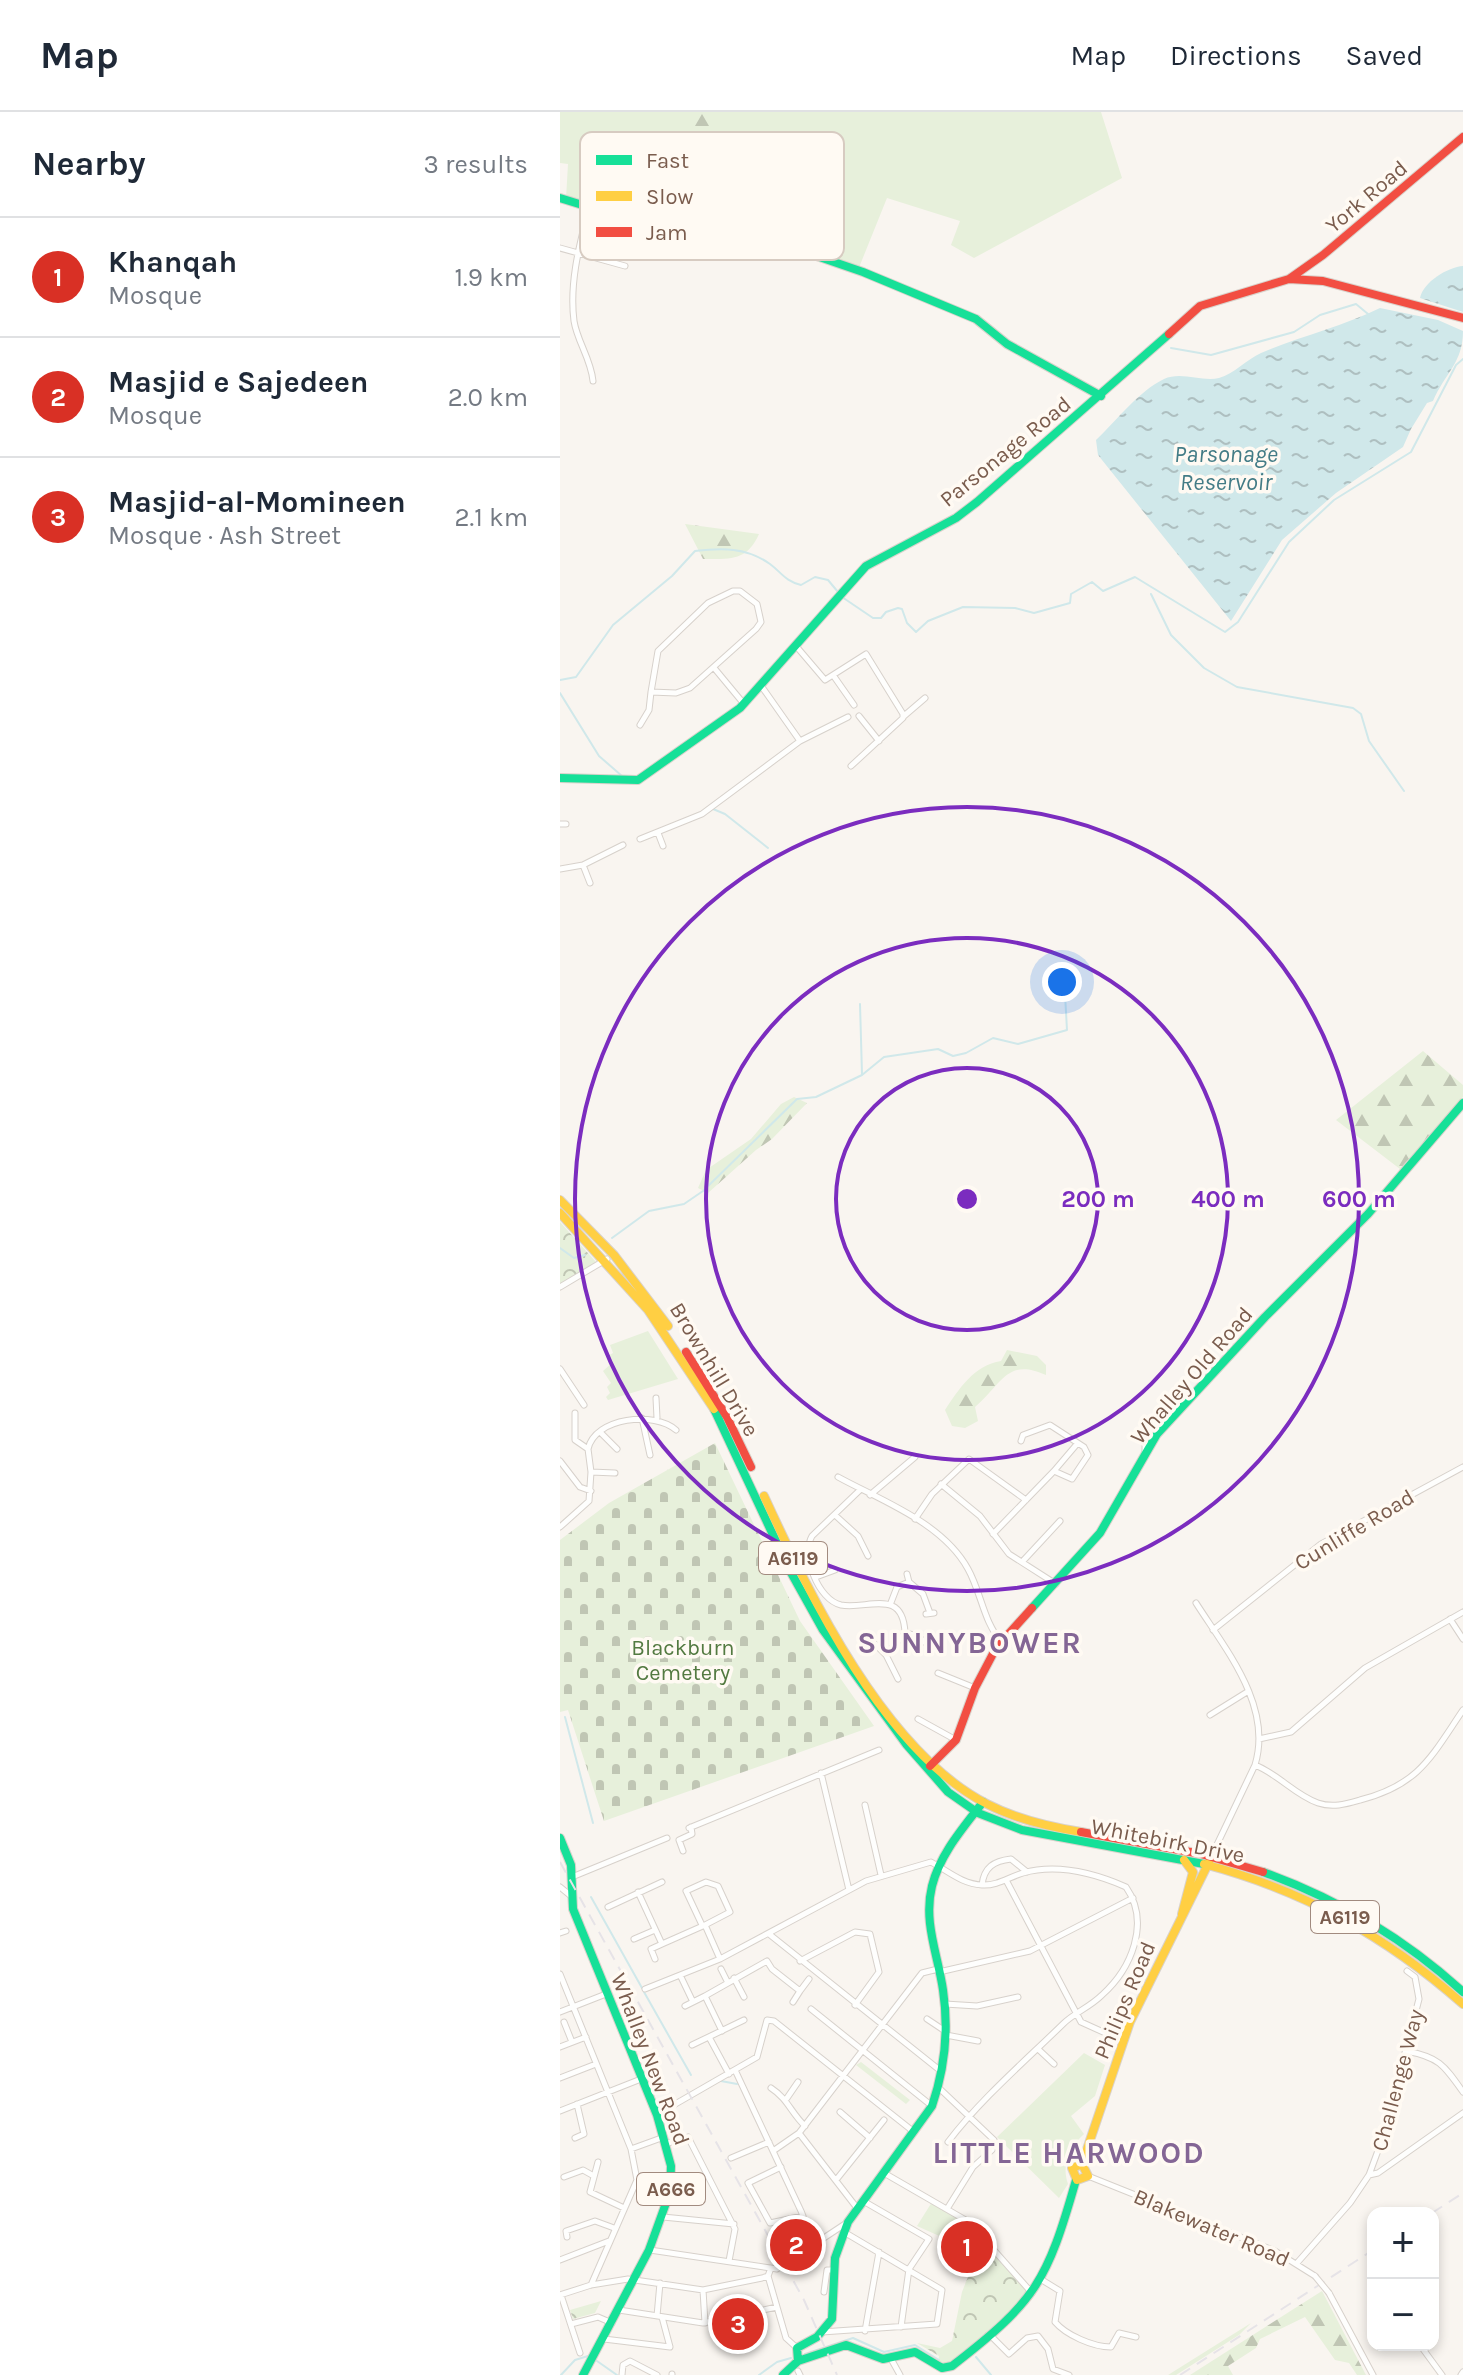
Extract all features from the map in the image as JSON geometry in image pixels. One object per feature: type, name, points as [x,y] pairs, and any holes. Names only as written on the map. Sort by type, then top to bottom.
[{"type":"main road","name":"York Road","points":[[1289,279],[1323,255],[1463,137]]},
{"type":"main road","points":[[560,198],[580,204]]},
{"type":"main road","points":[[828,260],[976,319],[1007,344],[1101,396]]},
{"type":"main road","points":[[1289,279],[1334,284],[1463,318]]},
{"type":"main road","name":"Parsonage Road","points":[[560,778],[638,780],[744,704],[866,566],[956,518],[977,502],[1200,306],[1289,279]]},
{"type":"main road","name":"Whalley Old Road","points":[[925,1770],[956,1740],[975,1688],[1001,1641],[1100,1533],[1157,1434],[1265,1317],[1368,1214],[1463,1103]]},
{"type":"main road","name":"Brownhill Drive","points":[[560,1200],[648,1296],[727,1417],[821,1612],[859,1671],[933,1763],[983,1802]]},
{"type":"main road","name":"Brownhill Drive","points":[[560,1213],[610,1257],[711,1403],[810,1609],[862,1688],[925,1770],[976,1812]]},
{"type":"main road","points":[[783,2375],[799,2369],[797,2348],[822,2332],[832,2319],[837,2248],[848,2222],[932,2106],[939,2088],[946,2033],[945,2004],[929,1934],[931,1887],[940,1867],[983,1802]]},
{"type":"main road","name":"Whitebirk Drive","points":[[983,1802],[1061,1828],[1210,1859],[1288,1880],[1413,1950],[1463,1992]]},
{"type":"main road","name":"Whitebirk Drive","points":[[976,1812],[1037,1833],[1180,1858],[1210,1859],[1270,1881],[1337,1913],[1409,1956],[1463,2004]]},
{"type":"main road","name":"Whalley New Road","points":[[560,1838],[568,1853],[571,1896],[606,1994],[657,2115],[672,2182],[663,2217],[649,2250],[583,2375]]},
{"type":"main road","points":[[1180,1858],[1193,1872],[1181,1907],[1182,1916]]},
{"type":"main road","name":"Philips Road","points":[[799,2369],[846,2345],[877,2357],[915,2352],[942,2371],[991,2336],[1021,2309],[1042,2280],[1055,2252],[1076,2180],[1072,2168],[1082,2164],[1123,2041],[1210,1859]]},
{"type":"main road","points":[[1076,2180],[1088,2176],[1087,2168],[1082,2164]]},
{"type":"street","points":[[580,243],[574,324],[591,377]]},
{"type":"street","points":[[560,248],[578,251]]},
{"type":"street","points":[[606,260],[625,266]]},
{"type":"street","points":[[564,307],[573,306]]},
{"type":"street","points":[[640,725],[649,710],[651,692],[658,651],[708,603],[722,594],[740,591],[757,604],[761,622],[715,669],[683,692],[651,692]]},
{"type":"street","points":[[796,646],[822,679],[866,654],[904,716]]},
{"type":"street","points":[[715,669],[744,704]]},
{"type":"street","points":[[833,675],[854,705]]},
{"type":"street","points":[[762,687],[800,741]]},
{"type":"street","points":[[851,766],[925,698]]},
{"type":"street","points":[[859,716],[879,741]]},
{"type":"street","points":[[640,839],[702,814],[800,741],[848,717]]},
{"type":"street","points":[[658,833],[663,846]]},
{"type":"street","points":[[560,869],[583,865],[623,845]]},
{"type":"street","points":[[583,865],[590,883]]},
{"type":"street","points":[[560,1287],[610,1257]]},
{"type":"street","points":[[560,1369],[584,1405]]},
{"type":"street","points":[[656,1398],[657,1418]]},
{"type":"street","points":[[575,1413],[575,1440],[588,1449]]},
{"type":"street","points":[[642,1418],[650,1455]]},
{"type":"street","points":[[560,1527],[589,1501],[591,1472],[588,1449],[600,1432],[612,1424],[642,1418],[657,1418],[676,1430]]},
{"type":"street","points":[[1021,1441],[1023,1435],[1048,1425],[1088,1453],[1076,1476],[1068,1479],[1054,1471]]},
{"type":"street","points":[[1145,1451],[1145,1426],[1154,1426],[1157,1434]]},
{"type":"street","points":[[600,1432],[617,1449]]},
{"type":"street","points":[[993,1534],[1077,1444]]},
{"type":"street","points":[[870,1495],[915,1457]]},
{"type":"street","points":[[915,1519],[941,1484],[963,1462],[973,1460],[1026,1500]]},
{"type":"street","points":[[560,1461],[580,1487],[591,1491]]},
{"type":"street","name":"Cunliffe Road","points":[[1213,1630],[1321,1544],[1463,1467]]},
{"type":"street","points":[[591,1472],[615,1473]]},
{"type":"street","points":[[838,1477],[915,1519],[955,1549],[980,1592],[991,1630],[1001,1641]]},
{"type":"street","points":[[941,1484],[980,1516],[1009,1554],[1056,1584]]},
{"type":"street","points":[[861,1489],[809,1541],[808,1556],[828,1598],[840,1605],[873,1602],[890,1605],[901,1616],[905,1633]]},
{"type":"street","points":[[836,1516],[858,1536],[868,1556]]},
{"type":"street","points":[[1022,1562],[1060,1521]]},
{"type":"street","points":[[816,1577],[830,1568]]},
{"type":"street","points":[[907,1574],[909,1582],[923,1594],[930,1613]]},
{"type":"street","points":[[890,1605],[897,1587],[909,1582]]},
{"type":"street","points":[[1196,1603],[1258,1717],[1255,1765],[1210,1859]]},
{"type":"street","points":[[1259,1739],[1291,1732],[1365,1668],[1463,1612]]},
{"type":"street","points":[[1450,1619],[1463,1639]]},
{"type":"street","points":[[905,1633],[918,1636],[930,1647]]},
{"type":"street","points":[[886,1655],[905,1633]]},
{"type":"street","points":[[870,1639],[886,1655],[898,1679]]},
{"type":"street","points":[[938,1673],[975,1688]]},
{"type":"street","points":[[1210,1715],[1247,1692]]},
{"type":"street","points":[[1255,1765],[1326,1805],[1378,1796],[1403,1785],[1416,1774],[1463,1710]]},
{"type":"street","points":[[918,1719],[956,1740]]},
{"type":"street","points":[[683,1851],[679,1840],[692,1834],[690,1828],[879,1750]]},
{"type":"street","points":[[821,1773],[849,1890]]},
{"type":"street","points":[[865,1805],[881,1875]]},
{"type":"street","points":[[571,1878],[667,1838]]},
{"type":"street","points":[[982,1885],[987,1868],[998,1860],[1011,1859],[1027,1872]]},
{"type":"street","points":[[645,1989],[720,1959],[881,1875],[931,1862],[966,1882],[982,1885],[1027,1872],[1086,1872],[1126,1887],[1133,1898],[1137,1934],[1127,1963],[1099,1998],[1074,2013],[969,2115],[948,2142]]},
{"type":"street","points":[[1006,1880],[1074,2013],[1090,2029],[1123,2041]]},
{"type":"street","points":[[608,1907],[662,1882]]},
{"type":"street","points":[[655,1959],[651,1949],[704,1925],[730,1912],[718,1886],[706,1882],[686,1891],[704,1925],[720,1959]]},
{"type":"street","points":[[560,1887],[571,1896]]},
{"type":"street","points":[[638,1892],[662,1944]]},
{"type":"street","points":[[773,2151],[805,2126],[922,1973],[1040,1946],[1133,1898]]},
{"type":"street","points":[[634,1939],[655,1930]]},
{"type":"street","points":[[800,1961],[858,1931],[870,1934],[879,1972],[855,2005]]},
{"type":"street","points":[[769,1934],[942,2072]]},
{"type":"street","points":[[685,2006],[767,1961],[772,1969],[800,1991]]},
{"type":"street","points":[[721,1969],[728,1983]]},
{"type":"street","name":"Challenge Way","points":[[1297,2263],[1350,2203],[1369,2175],[1419,1999],[1415,1977],[1407,1971]]},
{"type":"street","points":[[560,1975],[631,2149],[637,2180],[591,2285]]},
{"type":"street","points":[[681,1977],[693,2002]]},
{"type":"street","points":[[734,1978],[744,1997]]},
{"type":"street","points":[[793,2002],[809,1979]]},
{"type":"street","points":[[560,2012],[606,1994]]},
{"type":"street","points":[[705,1996],[722,2031]]},
{"type":"street","points":[[945,2004],[977,2006],[1018,1997]]},
{"type":"street","points":[[811,2009],[932,2106]]},
{"type":"street","points":[[927,2019],[946,2033],[978,2041]]},
{"type":"street","points":[[692,2045],[744,2020]]},
{"type":"street","points":[[657,2115],[757,2057],[763,2025],[767,2020],[774,2021],[914,2132]]},
{"type":"street","points":[[564,2022],[572,2042]]},
{"type":"street","points":[[560,2033],[567,2030]]},
{"type":"street","points":[[560,2047],[586,2037]]},
{"type":"street","points":[[709,2037],[732,2072],[769,2142],[781,2167],[803,2216],[770,2223],[748,2183],[781,2167]]},
{"type":"street","points":[[1038,2049],[1054,2064]]},
{"type":"street","points":[[1406,2051],[1427,2055],[1443,2064],[1463,2092]]},
{"type":"street","points":[[560,2078],[596,2064]]},
{"type":"street","points":[[560,2111],[641,2079]]},
{"type":"street","points":[[787,2098],[798,2082]]},
{"type":"street","points":[[771,2088],[787,2098],[793,2115],[805,2126]]},
{"type":"street","points":[[939,2088],[994,2140]]},
{"type":"street","points":[[575,2138],[584,2134],[585,2130],[577,2104]]},
{"type":"street","points":[[840,2112],[870,2138]]},
{"type":"street","points":[[1369,2175],[1378,2173],[1463,2113]]},
{"type":"street","points":[[836,2180],[884,2120]]},
{"type":"street","points":[[799,2133],[858,2209]]},
{"type":"street","points":[[631,2149],[685,2136],[734,2224],[729,2261]]},
{"type":"street","points":[[731,2158],[769,2142]]},
{"type":"street","points":[[947,2209],[973,2167],[992,2150]]},
{"type":"street","points":[[598,2162],[592,2175],[590,2192],[624,2208]]},
{"type":"street","points":[[564,2177],[583,2170],[592,2175]]},
{"type":"street","points":[[883,2172],[969,2222],[1032,2293]]},
{"type":"street","name":"Blakewater Road","points":[[1088,2176],[1297,2263],[1315,2276],[1329,2293],[1373,2375]]},
{"type":"street","points":[[637,2180],[672,2182]]},
{"type":"street","points":[[865,2202],[929,2239],[909,2269],[901,2327]]},
{"type":"street","points":[[663,2217],[734,2224]]},
{"type":"street","points":[[567,2237],[566,2231],[595,2221],[614,2228]]},
{"type":"street","points":[[649,2250],[771,2268],[790,2263],[848,2222]]},
{"type":"street","points":[[822,2332],[937,2324],[942,2290],[844,2232]]},
{"type":"street","points":[[560,2260],[610,2241]]},
{"type":"street","points":[[865,2331],[879,2252]]},
{"type":"street","points":[[771,2268],[768,2276],[786,2338],[797,2348]]},
{"type":"street","points":[[824,2292],[827,2270],[835,2270]]},
{"type":"street","points":[[580,2353],[561,2295],[591,2285],[633,2280],[703,2290],[768,2276]]},
{"type":"street","points":[[1042,2280],[1060,2291],[1055,2322],[1061,2328],[1100,2347],[1111,2347],[1119,2333],[1136,2337]]},
{"type":"street","points":[[604,2339],[670,2347],[660,2317],[660,2283]]},
{"type":"street","points":[[703,2290],[705,2323]]},
{"type":"street","points":[[619,2310],[705,2323],[777,2307]]},
{"type":"street","points":[[571,2324],[598,2317],[612,2323]]},
{"type":"street","points":[[991,2336],[1009,2354],[1027,2338],[1038,2336],[1048,2349],[1053,2369]]},
{"type":"street","points":[[1424,2351],[1442,2375]]},
{"type":"street","points":[[890,2357],[900,2375]]},
{"type":"street","points":[[623,2375],[623,2365],[630,2361],[657,2375]]},
{"type":"street","points":[[1047,2375],[1053,2369]]},
{"type":"street","points":[[1053,2369],[1069,2375]]},
{"type":"green space","points":[[560,112],[1101,112],[1122,178],[974,258],[951,245],[960,221],[887,198],[858,270],[829,260],[844,260],[844,132],[580,132],[580,203],[566,199],[568,164],[560,163]]},
{"type":"green space","points":[[700,112],[738,115],[726,132],[692,132]]},
{"type":"green space","points":[[685,524],[759,534],[749,549],[737,557],[703,559]]},
{"type":"green space","points":[[1423,1051],[1463,1085],[1463,1097],[1400,1169],[1336,1120]]},
{"type":"green space","points":[[794,1097],[807,1103],[772,1139],[708,1193],[698,1188],[706,1170],[751,1139],[781,1104]]},
{"type":"green space","points":[[560,1222],[596,1262],[560,1284]]},
{"type":"green space","points":[[648,1331],[678,1379],[608,1400],[606,1397],[610,1393],[607,1387],[611,1383],[603,1371],[612,1363],[608,1356],[613,1353],[610,1345]]},
{"type":"green space","points":[[1007,1350],[1037,1356],[1046,1365],[1046,1375],[1033,1370],[1014,1371],[975,1407],[978,1421],[965,1428],[952,1426],[945,1410],[956,1394],[983,1367],[1001,1361]]},
{"type":"green space","name":"Blackburn Cemetery","points":[[715,1443],[800,1621],[874,1726],[604,1821],[568,1710],[560,1712],[560,1540],[609,1503]]},
{"type":"green space","points":[[1084,2053],[1105,2065],[1095,2096],[1071,2116],[1084,2134],[1068,2156],[1068,2184],[1059,2198],[997,2137]]},
{"type":"green space","points":[[861,2062],[910,2100],[906,2104],[856,2065]]},
{"type":"green space","points":[[932,2202],[965,2221],[946,2239],[917,2226]]},
{"type":"green space","points":[[970,2228],[1028,2290],[1021,2302],[950,2364],[938,2362],[939,2356],[917,2343],[940,2348],[952,2341],[962,2292],[979,2249]]},
{"type":"green space","points":[[1322,2291],[1366,2375],[1357,2375],[1349,2363],[1335,2360],[1305,2317],[1260,2339],[1256,2348],[1228,2366],[1233,2375],[1190,2375]]},
{"type":"green space","points":[[601,2301],[595,2313],[573,2319],[570,2310]]},
{"type":"green space","points":[[1251,2323],[1239,2335],[1176,2375],[1168,2375]]},
{"type":"water","points":[[1463,266],[1463,312],[1420,298],[1426,286],[1437,276]]},
{"type":"water","name":"Parsonage Reservoir","points":[[1380,308],[1438,320],[1463,331],[1457,360],[1433,401],[1427,403],[1403,447],[1336,493],[1282,540],[1231,621],[1098,455],[1096,440],[1137,398],[1164,379],[1177,376],[1219,378],[1261,353]]},
{"type":"waterway","points":[[1171,348],[1211,355],[1294,332],[1320,315],[1356,304],[1368,314]]},
{"type":"waterway","points":[[842,597],[873,618],[902,609],[907,623],[916,632],[928,621],[963,607],[1015,608],[1034,613],[1070,603],[1071,594],[1092,582],[1103,591],[1135,577],[1225,632],[1238,622],[1289,542],[1334,500],[1411,452],[1456,365],[1463,359]]},
{"type":"waterway","points":[[560,680],[576,677],[613,625],[672,576],[695,551],[724,549],[752,554],[796,583],[801,585],[815,577],[828,580],[838,592]]},
{"type":"waterway","points":[[1151,594],[1171,635],[1204,668],[1237,687],[1353,708],[1361,714],[1369,741],[1404,791]]},
{"type":"waterway","points":[[560,693],[599,756],[622,776]]},
{"type":"waterway","points":[[713,809],[725,814],[768,848]]},
{"type":"waterway","points":[[612,1238],[649,1211],[684,1204],[703,1191],[797,1099],[816,1097],[862,1075],[884,1057],[938,1049],[953,1056],[966,1053],[993,1038],[1018,1044],[1067,1030],[1065,994]]},
{"type":"waterway","points":[[860,1004],[862,1074]]},
{"type":"waterway","points":[[560,1248],[574,1258],[585,1255]]},
{"type":"waterway","points":[[565,1717],[593,1823]]},
{"type":"waterway","points":[[591,1897],[642,1988]]},
{"type":"waterway","points":[[644,1992],[691,2075]]},
{"type":"waterway","points":[[721,2081],[737,2084]]},
{"type":"waterway","points":[[805,2354],[853,2338],[884,2352],[915,2345],[939,2360]]},
{"type":"waterway","points":[[561,2375],[575,2360],[588,2356]]},
{"type":"waterway","points":[[976,2357],[991,2375]]},
{"type":"waterway","points":[[759,2375],[777,2362],[791,2358]]},
{"type":"waterway","points":[[597,2361],[617,2375]]},
{"type":"railway","points":[[560,1862],[804,2300],[837,2375]]},
{"type":"railway","points":[[1439,2208],[1463,2193]]},
{"type":"railway","points":[[1180,2375],[1367,2254]]},
{"type":"traffic: fast","points":[[560,198],[580,204]]},
{"type":"traffic: fast","points":[[828,260],[976,319],[1007,344],[1101,396]]},
{"type":"traffic: fast","points":[[560,778],[638,780],[740,708],[866,566],[956,518],[977,502],[1169,334]]},
{"type":"traffic: fast","points":[[1032,1608],[1100,1533],[1157,1434],[1265,1317],[1368,1214],[1463,1103]]},
{"type":"traffic: fast","points":[[714,1409],[789,1569],[823,1630],[906,1744],[948,1792],[978,1813],[1022,1830],[1204,1864]]},
{"type":"traffic: fast","points":[[798,2361],[797,2348],[817,2337],[832,2319],[835,2258],[848,2222],[932,2106],[943,2063],[946,2034],[943,1990],[930,1925],[932,1886],[946,1852],[983,1802]]},
{"type":"traffic: fast","points":[[560,1838],[571,1865],[573,1909],[657,2115],[671,2166],[670,2192],[649,2250],[583,2375]]},
{"type":"traffic: fast","points":[[1263,1872],[1318,1895],[1369,1922],[1417,1954],[1463,1992]]},
{"type":"traffic: fast","points":[[783,2375],[798,2361],[846,2345],[883,2359],[915,2352],[942,2368],[952,2366],[1003,2324],[1035,2287],[1056,2243],[1076,2180]]},
{"type":"traffic: slow","points":[[560,1200],[614,1255],[668,1326]]},
{"type":"traffic: slow","points":[[560,1213],[648,1310],[714,1409]]},
{"type":"traffic: slow","points":[[764,1496],[804,1579],[854,1668],[916,1748],[950,1780],[987,1804],[1033,1822],[1081,1832]]},
{"type":"traffic: slow","points":[[1182,1914],[1193,1872],[1184,1860]]},
{"type":"traffic: slow","points":[[1082,2164],[1088,2176],[1077,2180],[1072,2168],[1082,2164],[1130,2022],[1209,1862]]},
{"type":"traffic: slow","points":[[1204,1864],[1275,1887],[1342,1918],[1404,1957],[1463,2004]]},
{"type":"traffic: jam","points":[[1289,279],[1323,255],[1463,137]]},
{"type":"traffic: jam","points":[[1169,334],[1200,306],[1289,279],[1323,281],[1463,318]]},
{"type":"traffic: jam","points":[[686,1352],[727,1417],[751,1467]]},
{"type":"traffic: jam","points":[[930,1766],[956,1740],[975,1688],[996,1648],[1032,1608]]},
{"type":"traffic: jam","points":[[1081,1832],[1201,1854],[1263,1872]]},
{"type":"place","name":"Masjid e Sajedeen","points":[[796,2245]]},
{"type":"place","name":"Khanqah","points":[[967,2247]]},
{"type":"place","name":"Masjid-al-Momineen","points":[[738,2324]]},
{"type":"district","name":"SUNNYBOWER","points":[[970,1643]]},
{"type":"district","name":"LITTLE HARWOOD","points":[[1069,2153]]}]
